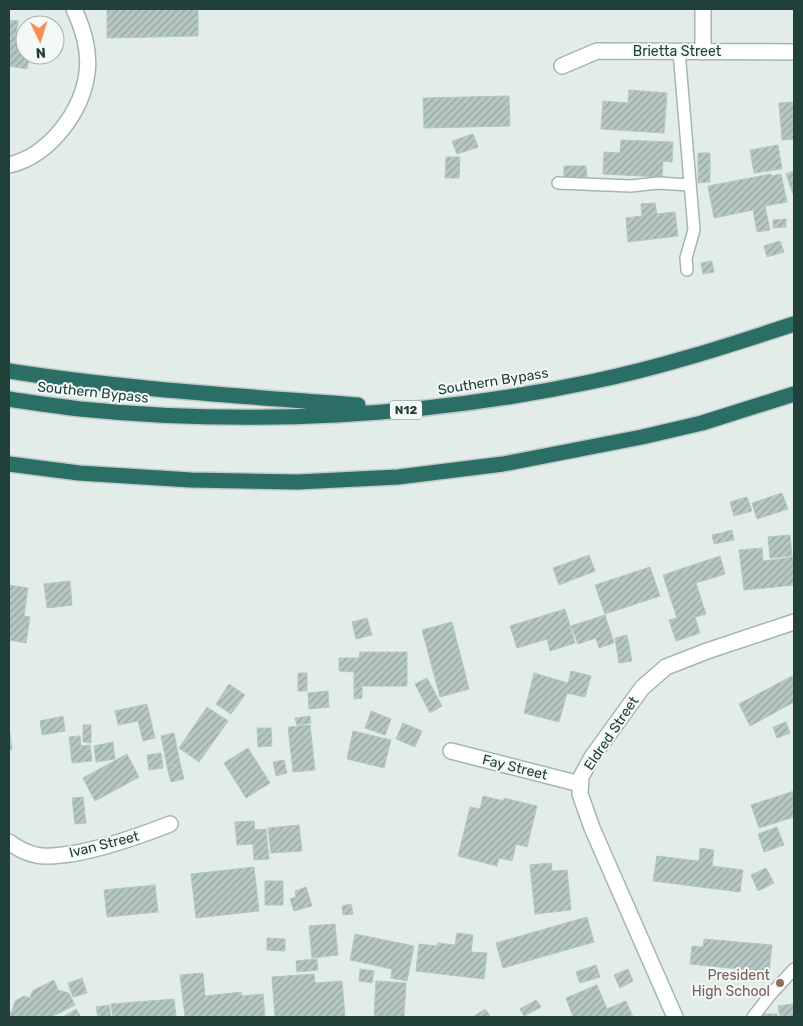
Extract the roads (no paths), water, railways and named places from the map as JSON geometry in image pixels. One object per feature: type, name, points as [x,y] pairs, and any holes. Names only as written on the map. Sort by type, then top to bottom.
[{"type":"highway","name":"Southern Bypass","points":[[9,399],[80,409],[158,415],[314,416],[411,409],[473,402],[591,382],[699,354],[794,324]]},
{"type":"highway","points":[[9,370],[116,385],[411,409]]},
{"type":"highway","points":[[9,464],[79,473],[191,480],[298,482],[398,476],[503,464],[642,437],[702,422],[794,394]]},
{"type":"street","points":[[9,165],[36,153],[50,143],[61,131],[80,100],[87,71],[87,52],[80,23],[74,9]]},
{"type":"street","points":[[703,9],[703,52]]},
{"type":"street","name":"Brietta Street","points":[[562,66],[597,51],[794,52]]},
{"type":"street","name":"Eldred Street","points":[[675,1017],[592,828],[580,794],[580,784],[585,769],[592,757],[642,688],[666,667],[794,622]]},
{"type":"street","name":"Fay Street","points":[[451,751],[580,784]]},
{"type":"street","name":"Ivan Street","points":[[9,842],[21,850],[38,856],[58,856],[127,841],[170,824]]},
{"type":"lane","points":[[679,51],[694,230],[686,258],[687,270]]},
{"type":"lane","points":[[558,183],[632,186],[658,183],[690,185]]},
{"type":"lane","points":[[753,1017],[794,969]]},
{"type":"place","name":"President High School","points":[[780,983]]}]
